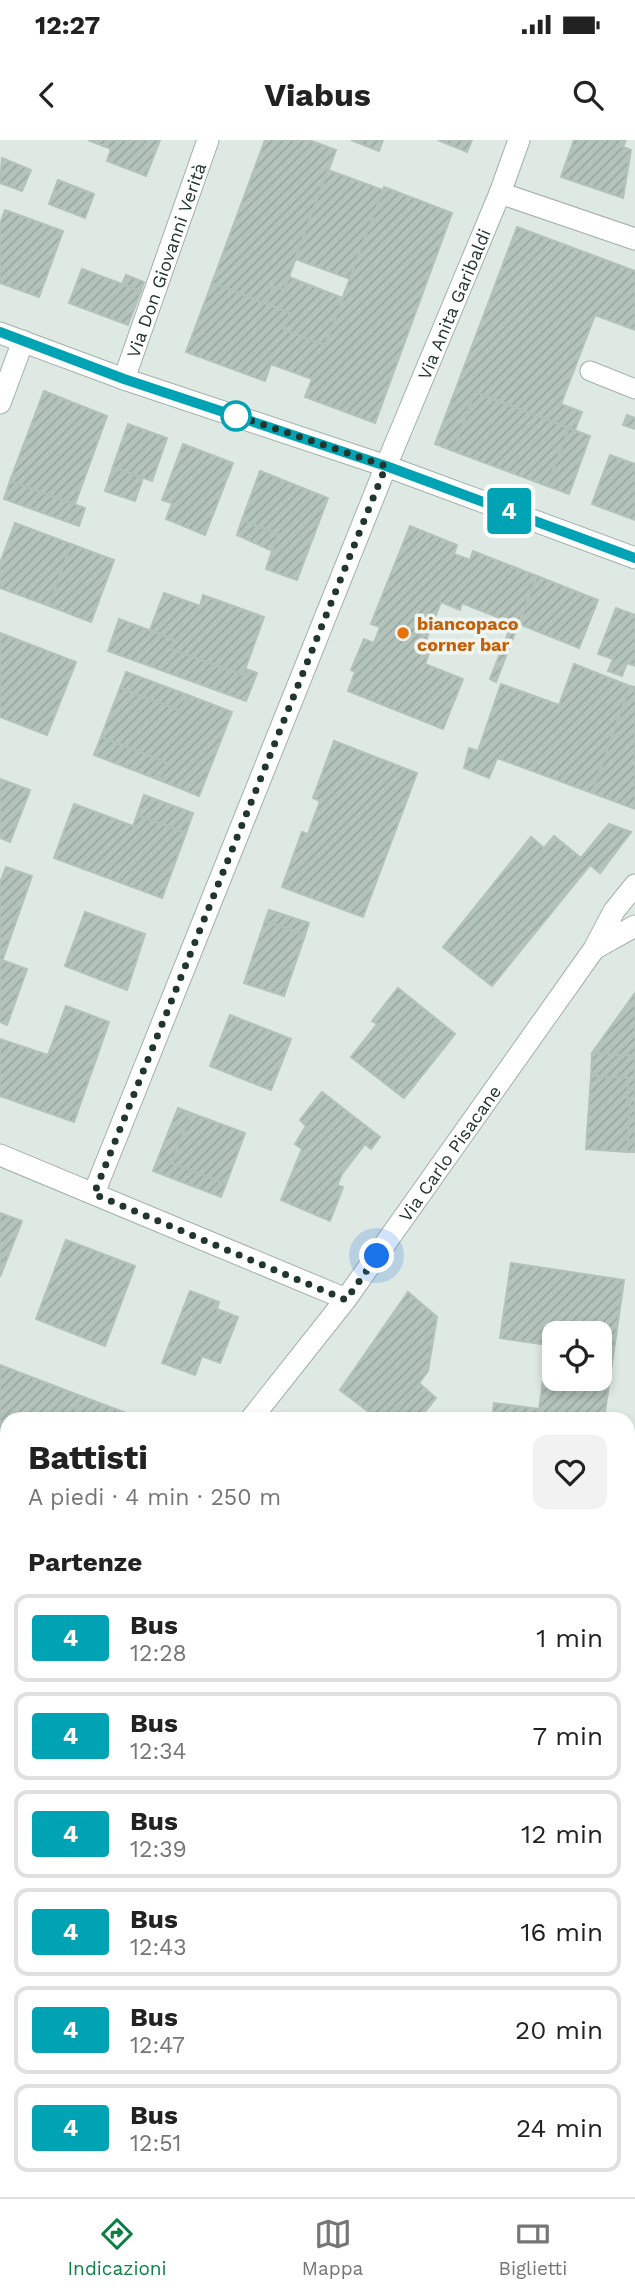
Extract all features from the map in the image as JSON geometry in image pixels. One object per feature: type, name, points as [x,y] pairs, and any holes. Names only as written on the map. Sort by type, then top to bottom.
[{"type":"street","name":"Via Don Giovanni Verità","points":[[124,379],[208,140]]},
{"type":"street","name":"Via Anita Garibaldi","points":[[94,1194],[386,466],[500,193],[519,140]]},
{"type":"street","points":[[500,193],[635,239]]},
{"type":"street","points":[[0,332],[124,379],[386,466],[635,558]]},
{"type":"street","points":[[0,403],[23,341]]},
{"type":"street","name":"Via Carlo Pisacane","points":[[257,1412],[346,1300],[594,949],[614,911],[635,885]]},
{"type":"street","points":[[594,949],[635,926]]},
{"type":"street","points":[[0,1155],[346,1300]]},
{"type":"lane","points":[[590,371],[635,389]]},
{"type":"building","points":[[88,140],[160,140],[146,176],[107,161],[111,149]]},
{"type":"building","points":[[265,140],[309,140],[336,150],[284,290],[273,286],[267,304],[212,283]]},
{"type":"building","points":[[351,140],[383,140],[379,151]]},
{"type":"building","points":[[438,140],[472,140],[467,152]]},
{"type":"building","points":[[574,140],[626,140],[623,147],[631,150],[623,198],[561,177]]},
{"type":"building","points":[[2,158],[31,170],[22,191],[0,183]]},
{"type":"building","points":[[328,170],[383,190],[350,279],[295,259]]},
{"type":"building","points":[[58,180],[94,194],[85,218],[49,204]]},
{"type":"building","points":[[384,187],[452,213],[375,423],[305,397],[312,379],[271,364],[265,381],[186,352],[212,283],[290,313],[284,330],[325,345]]},
{"type":"building","points":[[5,210],[63,231],[39,297],[0,283],[0,224]]},
{"type":"building","points":[[517,227],[635,271],[635,330],[595,315],[561,404],[582,412],[575,430],[475,392],[453,451],[435,444]]},
{"type":"building","points":[[82,269],[141,291],[128,325],[69,303]]},
{"type":"building","points":[[126,275],[144,282],[141,291],[122,284]]},
{"type":"building","points":[[289,277],[343,298],[325,345],[284,330],[290,313],[267,304],[273,286],[284,290]]},
{"type":"building","points":[[44,391],[107,416],[75,504],[10,481]]},
{"type":"building","points":[[475,392],[569,428],[547,486],[453,451]]},
{"type":"building","points":[[627,415],[635,418],[635,429],[623,425]]},
{"type":"building","points":[[128,424],[167,438],[152,481],[113,467]]},
{"type":"building","points":[[569,428],[590,436],[569,494],[547,486]]},
{"type":"building","points":[[183,444],[233,463],[205,535],[166,519],[172,503],[162,500]]},
{"type":"building","points":[[610,455],[635,464],[635,520],[592,504]]},
{"type":"building","points":[[113,467],[143,478],[135,501],[105,491]]},
{"type":"building","points":[[260,471],[328,498],[297,580],[266,569],[278,534],[242,520]]},
{"type":"building","points":[[10,481],[85,508],[79,526],[4,499]]},
{"type":"building","points":[[242,520],[278,534],[272,551],[237,535]]},
{"type":"building","points":[[15,523],[71,544],[49,606],[0,588],[0,563]]},
{"type":"building","name":"biancopaco corner bar","points":[[410,526],[457,545],[454,554],[470,560],[473,551],[537,576],[496,682],[490,679],[512,623],[462,603],[460,610],[441,602],[425,643],[432,646],[425,664],[463,679],[443,729],[348,691],[355,672],[351,670],[364,639],[374,643],[380,627],[371,624]]},
{"type":"building","points":[[71,544],[114,560],[91,622],[49,606]]},
{"type":"building","points":[[537,576],[598,600],[579,648],[519,624]]},
{"type":"building","points":[[164,593],[200,606],[203,595],[264,617],[243,675],[170,649],[173,639],[150,630]]},
{"type":"building","points":[[616,608],[635,615],[635,666],[627,663],[622,676],[608,671],[613,659],[598,654]]},
{"type":"building","points":[[119,619],[173,639],[170,649],[243,675],[246,669],[257,673],[246,701],[108,651]]},
{"type":"building","points":[[0,633],[76,662],[47,735],[0,717]]},
{"type":"building","points":[[574,664],[630,686],[592,793],[497,758],[489,778],[464,768],[469,748],[478,751],[501,684],[559,705]]},
{"type":"building","points":[[126,672],[188,695],[181,711],[120,688]]},
{"type":"building","points":[[630,686],[635,687],[635,809],[592,793]]},
{"type":"building","points":[[120,688],[181,711],[188,695],[232,712],[199,796],[159,780],[166,762],[101,737]]},
{"type":"building","points":[[101,737],[166,762],[159,780],[94,755]]},
{"type":"building","points":[[334,741],[417,773],[363,917],[282,887],[302,832],[308,834],[320,801],[313,798]]},
{"type":"building","points":[[0,779],[30,790],[10,842],[0,838]]},
{"type":"building","points":[[144,795],[193,813],[186,833],[137,815]]},
{"type":"building","points":[[74,804],[133,826],[137,815],[186,833],[162,898],[54,858]]},
{"type":"building","points":[[609,824],[631,832],[600,873],[590,865],[492,986],[443,947],[531,837],[544,848],[554,836],[581,858]]},
{"type":"building","points":[[6,867],[32,876],[0,967],[0,883]]},
{"type":"building","points":[[269,910],[309,923],[305,935],[265,921]]},
{"type":"building","points":[[85,912],[145,934],[127,990],[65,966]]},
{"type":"building","points":[[265,921],[305,935],[284,996],[244,983]]},
{"type":"building","points":[[2,960],[27,969],[7,1025],[0,1022]]},
{"type":"building","points":[[398,988],[455,1034],[404,1098],[351,1057],[377,1024],[372,1021]]},
{"type":"building","points":[[635,993],[635,1056],[592,1053]]},
{"type":"building","points":[[66,1006],[109,1022],[74,1122],[0,1096],[0,1039],[48,1055]]},
{"type":"building","points":[[230,1015],[291,1039],[271,1090],[210,1066]]},
{"type":"building","points":[[592,1053],[635,1056],[635,1152],[627,1152],[629,1078],[591,1076]]},
{"type":"building","points":[[591,1076],[629,1078],[627,1152],[586,1149]]},
{"type":"building","points":[[322,1092],[380,1137],[371,1149],[365,1144],[342,1174],[337,1185],[343,1187],[330,1221],[281,1200],[302,1149],[295,1144],[306,1126],[300,1120]]},
{"type":"building","points":[[178,1108],[191,1113],[172,1163],[226,1184],[221,1197],[153,1171]]},
{"type":"building","points":[[191,1113],[245,1133],[226,1184],[172,1163]]},
{"type":"building","points":[[0,1213],[22,1221],[0,1277]]},
{"type":"building","points":[[66,1240],[135,1266],[105,1346],[36,1319]]},
{"type":"building","points":[[511,1263],[624,1280],[612,1363],[612,1321],[542,1321],[542,1344],[500,1338]]},
{"type":"building","points":[[190,1291],[219,1302],[217,1309],[238,1317],[220,1363],[202,1356],[195,1375],[162,1363]]},
{"type":"building","points":[[408,1292],[437,1317],[428,1371],[396,1412],[369,1412],[340,1390]]},
{"type":"building","points":[[0,1365],[81,1396],[75,1412],[0,1412]]},
{"type":"building","points":[[419,1383],[436,1398],[425,1412],[396,1412]]},
{"type":"building","points":[[542,1388],[542,1391],[608,1391],[605,1412],[493,1412],[494,1403],[539,1409]]},
{"type":"building","points":[[81,1396],[123,1412],[75,1412]]},
{"type":"bus line","name":"4","points":[[0,332],[124,379],[386,466],[635,558]]},
{"type":"place","name":"biancopaco corner bar","points":[[403,633]]},
{"type":"route","points":[[236,416],[232,414],[386,466],[94,1194],[346,1300],[377,1256]]}]
